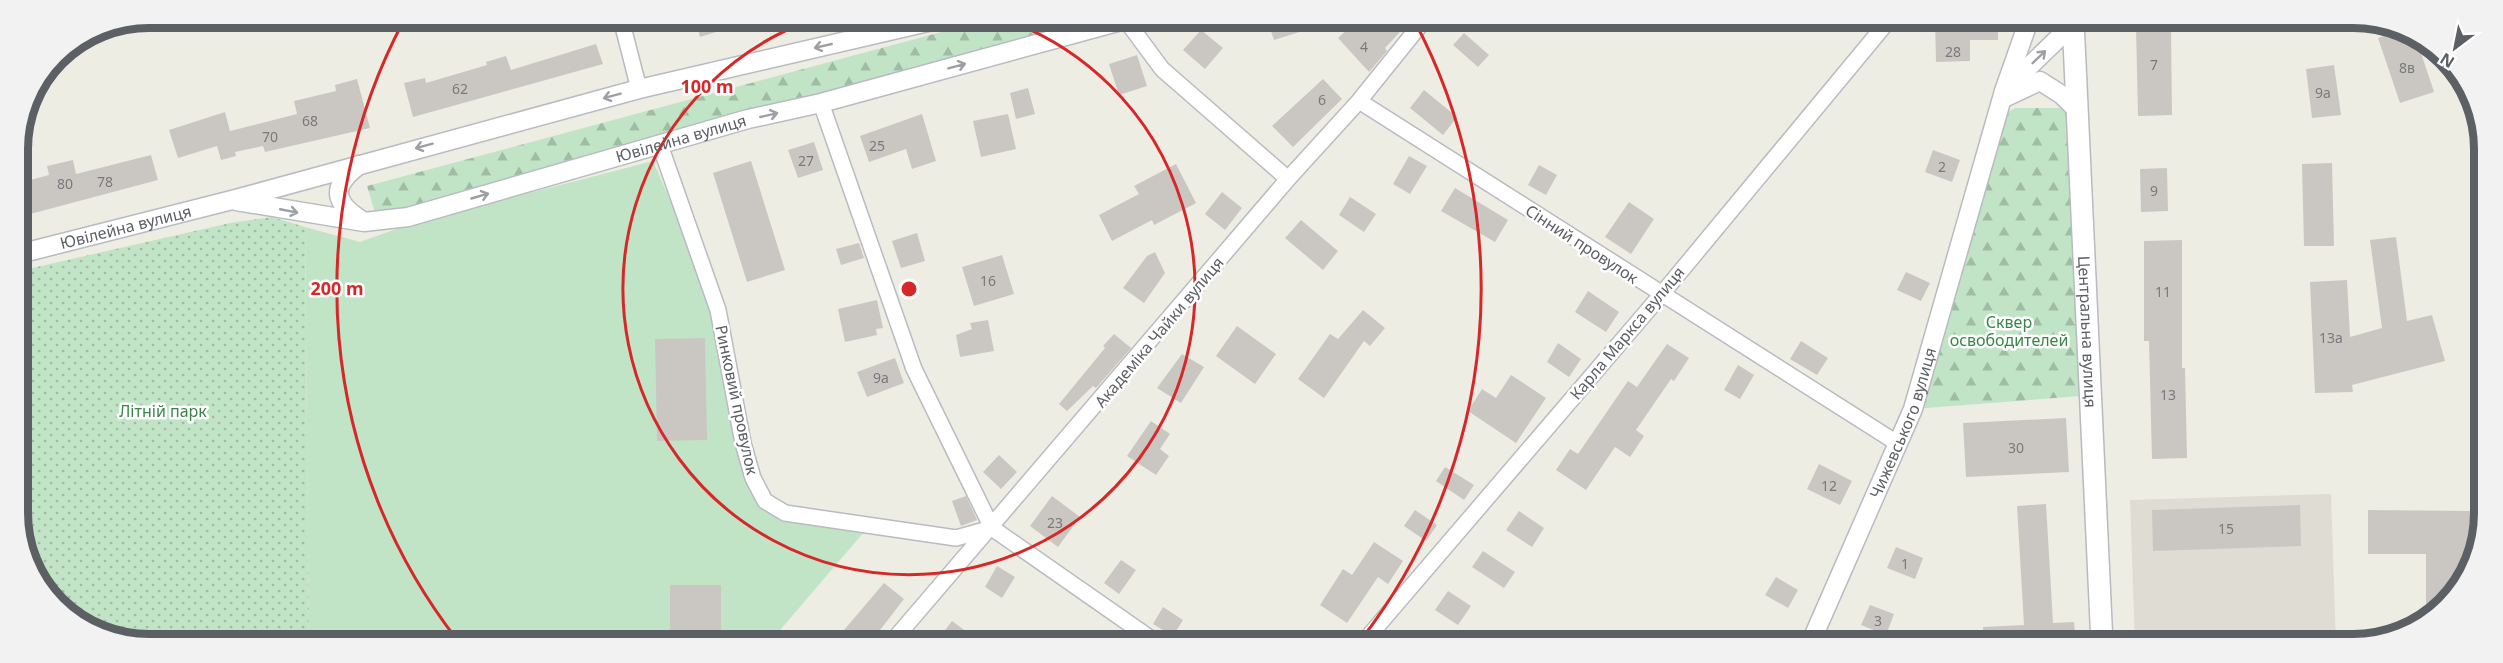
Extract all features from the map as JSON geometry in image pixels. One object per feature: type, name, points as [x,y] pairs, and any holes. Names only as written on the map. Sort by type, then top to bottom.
[{"type":"main road","name":"Центральна вулиця","points":[[2073,28],[2102,634]]},
{"type":"street","name":"Академіка Чайки вулиця","points":[[899,634],[992,528],[1288,179],[1359,101],[1418,28]]},
{"type":"street","name":"Карла Маркса вулиця","points":[[1371,634],[1660,295],[1882,28]]},
{"type":"street","name":"Чижевського вулиця","points":[[1814,634],[1913,409],[2003,95],[2026,28]]},
{"type":"street","points":[[2003,95],[2067,28]]},
{"type":"street","points":[[624,29],[639,89]]},
{"type":"street","name":"Ювілейна вулиця","points":[[29,252],[232,200],[363,162],[639,89],[899,29]]},
{"type":"street","name":"Ювілейна вулиця","points":[[232,200],[364,222],[408,217],[748,119],[821,103],[1091,29]]},
{"type":"street","points":[[1133,29],[1162,69],[1288,179]]},
{"type":"street","points":[[2003,95],[2040,81],[2062,95],[2078,111]]},
{"type":"street","name":"Сінний провулок","points":[[1359,101],[1660,295],[1897,443]]},
{"type":"street","points":[[821,103],[914,369],[992,528],[1143,634]]},
{"type":"street","name":"Ринковий провулок","points":[[660,145],[718,310],[743,443],[753,478],[765,501],[785,513],[956,538],[992,528]]},
{"type":"street","points":[[363,162],[344,176],[339,197],[343,208],[364,222]]},
{"type":"shaded area","points":[[2331,494],[2336,634],[2135,634],[2130,500]]},
{"type":"green space","points":[[954,29],[1076,29],[378,223],[367,186]]},
{"type":"green space","name":"Сквер освободителей","points":[[2015,108],[2060,108],[2069,116],[2081,396],[1913,409],[1993,131],[2008,112]]},
{"type":"green space","points":[[653,161],[718,310],[753,478],[785,513],[870,525],[777,634],[309,634],[305,227],[360,242],[410,224]]},
{"type":"green space","name":"Літній парк","points":[[272,217],[305,227],[309,634],[142,634],[118,630],[89,618],[64,599],[41,567],[31,537],[28,513],[29,269],[230,223]]},
{"type":"building","points":[[1270,28],[1311,28],[1274,40]]},
{"type":"building","points":[[1349,28],[1403,28],[1385,48],[1387,51],[1369,72],[1338,38]]},
{"type":"building","points":[[1935,28],[1998,28],[1998,40],[1970,40],[1970,61],[1936,62]]},
{"type":"building","points":[[2136,28],[2171,28],[2172,115],[2138,116]]},
{"type":"building","points":[[698,29],[726,29],[700,37]]},
{"type":"building","points":[[1201,30],[1223,48],[1205,69],[1183,50]]},
{"type":"building","points":[[1464,33],[1489,55],[1478,67],[1453,45]]},
{"type":"building","points":[[2389,34],[2420,49],[2425,65],[2425,78],[2429,78],[2434,92],[2400,103],[2378,38]]},
{"type":"building","points":[[596,44],[603,64],[413,117],[404,83],[425,78],[426,83],[487,65],[486,62],[506,56],[511,70]]},
{"type":"building","points":[[1137,55],[1147,86],[1119,95],[1109,64]]},
{"type":"building","points":[[2334,65],[2341,115],[2312,118],[2306,69]]},
{"type":"building","points":[[357,79],[370,128],[265,152],[263,146],[235,152],[236,156],[221,160],[217,146],[178,158],[169,130],[225,112],[230,131],[297,114],[294,101],[336,91],[335,85]]},
{"type":"building","points":[[1323,79],[1342,99],[1293,147],[1272,126]]},
{"type":"building","points":[[1028,88],[1035,114],[1016,119],[1010,93]]},
{"type":"building","points":[[1424,90],[1457,117],[1443,135],[1410,108]]},
{"type":"building","points":[[922,114],[936,161],[912,169],[906,149],[869,162],[860,136]]},
{"type":"building","points":[[1008,114],[1016,149],[981,157],[973,121]]},
{"type":"building","points":[[814,142],[823,170],[798,178],[788,150]]},
{"type":"building","points":[[1933,150],[1960,160],[1952,182],[1925,172]]},
{"type":"building","points":[[151,155],[158,180],[29,214],[29,180],[49,175],[47,166],[73,160],[76,174]]},
{"type":"building","points":[[1409,156],[1427,166],[1410,194],[1393,184]]},
{"type":"building","points":[[751,161],[785,270],[747,282],[713,173]]},
{"type":"building","points":[[2332,163],[2334,246],[2304,246],[2302,164]]},
{"type":"building","points":[[1176,164],[1196,203],[1154,225],[1152,220],[1112,241],[1099,215],[1139,194],[1134,186]]},
{"type":"building","points":[[1539,165],[1557,175],[1546,195],[1528,185]]},
{"type":"building","points":[[2167,168],[2168,211],[2141,212],[2140,169]]},
{"type":"building","points":[[1455,188],[1508,220],[1495,242],[1441,211]]},
{"type":"building","points":[[1222,192],[1242,208],[1225,230],[1205,214]]},
{"type":"building","points":[[1350,197],[1376,214],[1364,232],[1339,215]]},
{"type":"building","points":[[1629,202],[1654,219],[1631,254],[1605,237]]},
{"type":"building","points":[[1301,220],[1338,251],[1323,270],[1285,238]]},
{"type":"building","points":[[917,233],[925,261],[901,268],[892,241]]},
{"type":"building","points":[[2396,237],[2407,321],[2432,315],[2445,361],[2352,385],[2353,392],[2315,393],[2310,282],[2347,280],[2350,337],[2382,328],[2370,240]]},
{"type":"building","points":[[2182,240],[2182,368],[2185,368],[2187,458],[2152,459],[2149,341],[2144,341],[2144,241]]},
{"type":"building","points":[[859,243],[864,258],[841,265],[836,249]]},
{"type":"building","points":[[1155,252],[1165,273],[1144,303],[1123,288],[1147,256]]},
{"type":"building","points":[[1002,255],[1014,294],[974,306],[962,267]]},
{"type":"building","points":[[1906,272],[1930,283],[1921,301],[1897,290]]},
{"type":"building","points":[[1588,291],[1619,312],[1606,332],[1575,312]]},
{"type":"building","points":[[877,300],[883,328],[876,329],[877,335],[845,342],[838,309]]},
{"type":"building","points":[[1363,310],[1385,328],[1370,346],[1364,341],[1324,398],[1298,379],[1330,334],[1338,339]]},
{"type":"building","points":[[988,320],[994,351],[960,357],[956,335],[972,329],[970,323]]},
{"type":"building","points":[[1237,326],[1276,354],[1255,384],[1216,356]]},
{"type":"building","points":[[1114,334],[1131,348],[1096,388],[1093,386],[1067,411],[1059,404]]},
{"type":"building","points":[[705,338],[707,440],[657,441],[655,339]]},
{"type":"building","points":[[1801,341],[1828,358],[1817,375],[1790,359]]},
{"type":"building","points":[[1558,343],[1581,359],[1569,377],[1547,362]]},
{"type":"building","points":[[1667,344],[1689,358],[1674,381],[1671,379],[1636,430],[1644,436],[1630,457],[1615,447],[1586,490],[1556,470],[1570,449],[1578,454],[1628,381],[1637,387]]},
{"type":"building","points":[[1182,354],[1204,367],[1181,403],[1157,388]]},
{"type":"building","points":[[895,358],[904,383],[867,397],[857,372]]},
{"type":"building","points":[[1738,365],[1754,375],[1740,399],[1724,390]]},
{"type":"building","points":[[1511,375],[1546,398],[1516,443],[1468,411],[1482,389],[1496,398]]},
{"type":"building","points":[[2066,418],[2069,472],[1966,477],[1963,423]]},
{"type":"building","points":[[1151,421],[1170,434],[1160,449],[1169,456],[1156,475],[1127,456]]},
{"type":"building","points":[[999,455],[1017,472],[1001,489],[983,472]]},
{"type":"building","points":[[1819,464],[1852,481],[1840,505],[1807,489]]},
{"type":"building","points":[[1445,467],[1474,485],[1464,500],[1436,481]]},
{"type":"building","points":[[966,496],[977,520],[961,526],[952,501]]},
{"type":"building","points":[[1052,496],[1080,517],[1058,547],[1030,526]]},
{"type":"building","points":[[2046,504],[2053,623],[2074,622],[2075,634],[1983,634],[1983,627],[2024,625],[2017,506]]},
{"type":"building","points":[[2300,505],[2301,546],[2153,551],[2152,510]]},
{"type":"building","points":[[1415,510],[1437,525],[1426,541],[1404,526]]},
{"type":"building","points":[[2368,510],[2470,511],[2470,544],[2465,560],[2449,587],[2426,610],[2426,554],[2368,554]]},
{"type":"building","points":[[1519,511],[1544,528],[1532,547],[1506,530]]},
{"type":"building","points":[[1374,542],[1403,561],[1388,584],[1378,577],[1347,623],[1320,605],[1343,569],[1352,575]]},
{"type":"building","points":[[1896,547],[1923,558],[1915,579],[1887,568]]},
{"type":"building","points":[[1483,551],[1515,572],[1504,588],[1472,567]]},
{"type":"building","points":[[1121,560],[1136,570],[1119,594],[1104,583]]},
{"type":"building","points":[[997,566],[1015,577],[1002,598],[985,587]]},
{"type":"building","points":[[1776,577],[1798,590],[1788,608],[1765,595]]},
{"type":"building","points":[[884,583],[904,599],[877,634],[841,634]]},
{"type":"building","points":[[670,585],[721,585],[721,634],[670,634]]},
{"type":"building","points":[[1448,591],[1471,606],[1458,625],[1435,610]]},
{"type":"building","points":[[1870,605],[1894,614],[1886,634],[1861,625]]},
{"type":"building","points":[[1163,607],[1183,620],[1174,634],[1170,634],[1153,624]]},
{"type":"building","points":[[952,621],[970,634],[942,634]]}]
